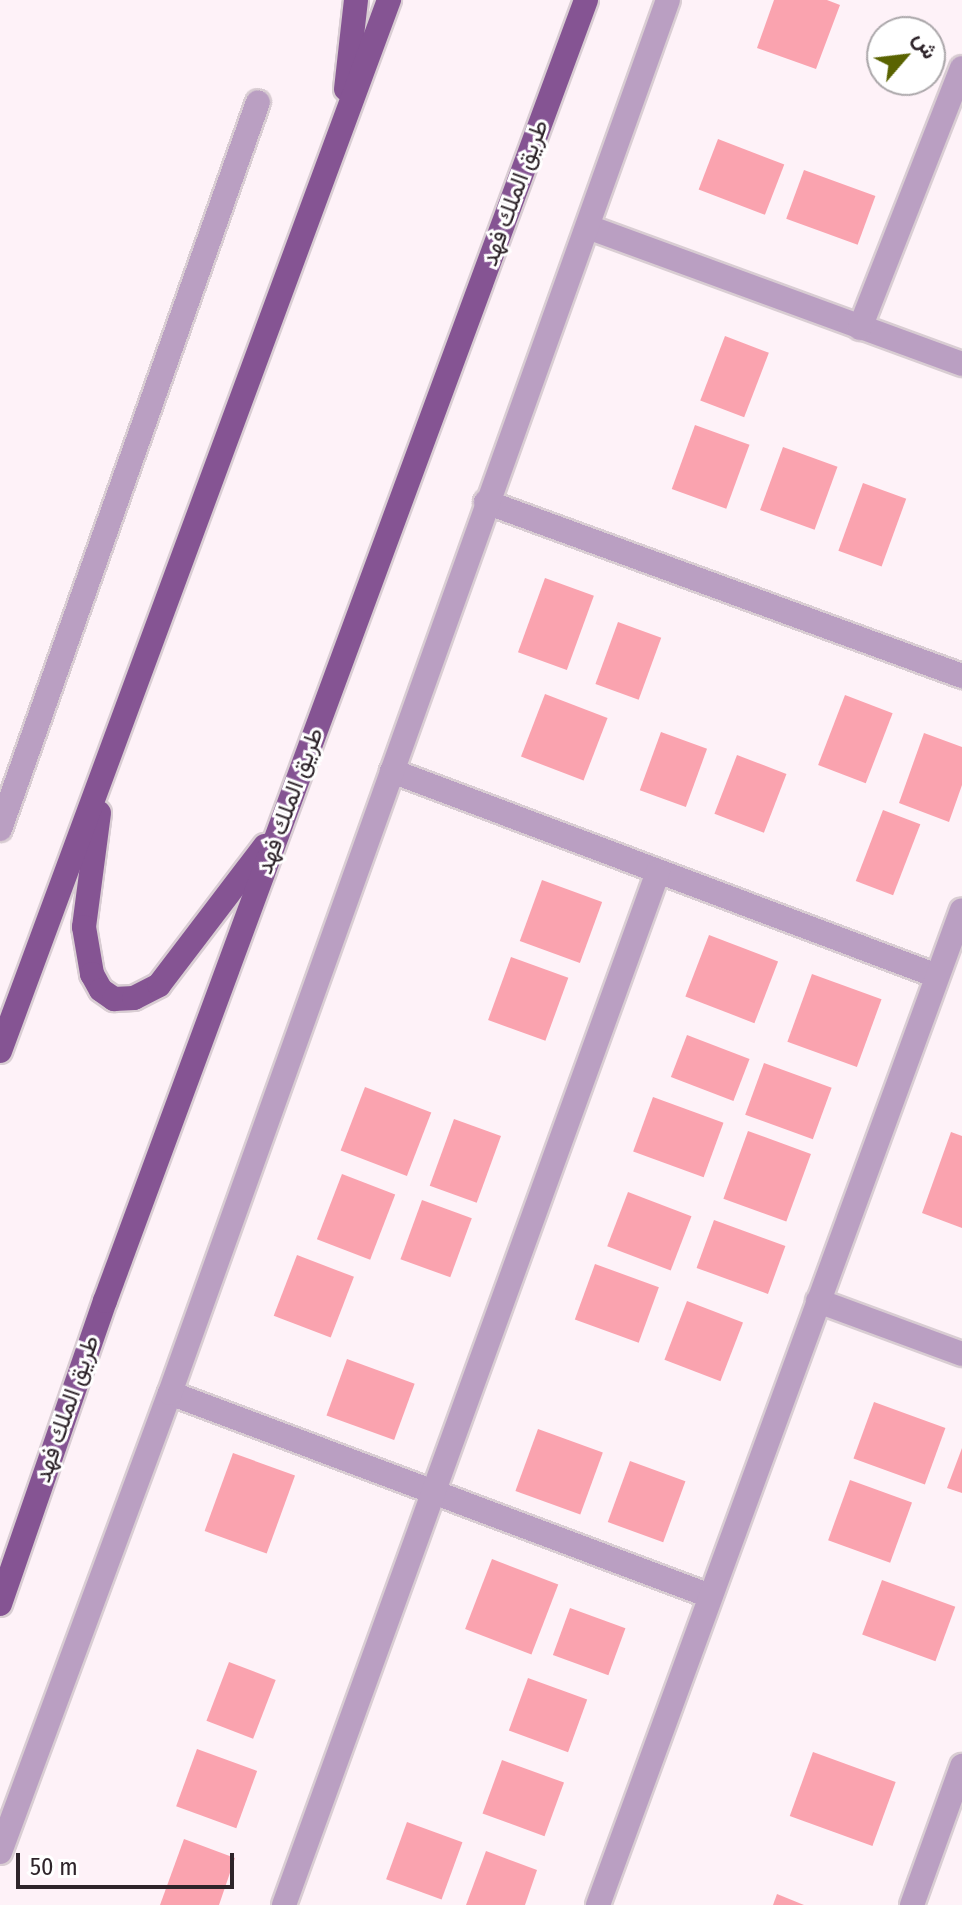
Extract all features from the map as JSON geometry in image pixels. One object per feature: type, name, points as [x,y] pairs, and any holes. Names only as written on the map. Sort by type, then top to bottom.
[{"type":"main road","points":[[342,125],[356,0]]},
{"type":"main road","points":[[0,1051],[389,0]]},
{"type":"main road","name":"طريق الملك فهد","points":[[0,1604],[105,1301],[586,0]]},
{"type":"main road","points":[[105,767],[84,927],[92,974],[101,990],[114,999],[134,998],[159,985],[280,826]]},
{"type":"street","points":[[0,1852],[170,1393],[668,0]]},
{"type":"street","points":[[860,328],[962,68]]},
{"type":"street","points":[[0,829],[258,102]]},
{"type":"street","points":[[588,227],[962,364]]},
{"type":"street","points":[[486,502],[962,676]]},
{"type":"street","points":[[392,771],[937,976]]},
{"type":"street","points":[[284,1905],[658,872]]},
{"type":"street","points":[[598,1905],[962,910]]},
{"type":"street","points":[[818,1301],[962,1354]]},
{"type":"street","points":[[170,1393],[710,1596]]},
{"type":"street","points":[[912,1905],[962,1766]]},
{"type":"building","points":[[774,0],[827,0],[840,5],[816,69],[757,48]]},
{"type":"building","points":[[718,139],[784,164],[765,215],[699,189]]},
{"type":"building","points":[[804,170],[875,196],[858,245],[786,219]]},
{"type":"building","points":[[725,336],[769,353],[744,417],[700,400]]},
{"type":"building","points":[[695,425],[750,445],[726,509],[672,489]]},
{"type":"building","points":[[783,447],[838,467],[815,530],[760,510]]},
{"type":"building","points":[[863,483],[906,499],[882,566],[838,551]]},
{"type":"building","points":[[545,578],[594,596],[567,670],[518,652]]},
{"type":"building","points":[[618,622],[661,638],[639,700],[595,684]]},
{"type":"building","points":[[545,694],[608,718],[584,781],[521,757]]},
{"type":"building","points":[[845,695],[893,713],[866,783],[818,765]]},
{"type":"building","points":[[661,732],[707,749],[686,807],[640,790]]},
{"type":"building","points":[[924,733],[962,747],[962,785],[949,822],[899,803]]},
{"type":"building","points":[[737,755],[786,774],[764,833],[714,814]]},
{"type":"building","points":[[883,810],[920,824],[893,895],[856,881]]},
{"type":"building","points":[[542,880],[602,902],[580,963],[520,941]]},
{"type":"building","points":[[709,935],[778,962],[754,1023],[685,997]]},
{"type":"building","points":[[511,957],[568,978],[545,1041],[488,1020]]},
{"type":"building","points":[[812,974],[882,999],[857,1067],[787,1042]]},
{"type":"building","points":[[687,1035],[750,1059],[733,1101],[671,1077]]},
{"type":"building","points":[[764,1063],[832,1088],[813,1139],[745,1115]]},
{"type":"building","points":[[365,1087],[431,1112],[407,1176],[341,1150]]},
{"type":"building","points":[[653,1097],[723,1123],[704,1177],[633,1152]]},
{"type":"building","points":[[454,1119],[501,1136],[477,1203],[430,1186]]},
{"type":"building","points":[[748,1131],[811,1154],[786,1222],[723,1199]]},
{"type":"building","points":[[951,1132],[962,1136],[962,1228],[922,1213]]},
{"type":"building","points":[[342,1174],[395,1194],[370,1260],[317,1239]]},
{"type":"building","points":[[628,1192],[691,1216],[671,1271],[607,1246]]},
{"type":"building","points":[[422,1200],[472,1218],[450,1277],[400,1259]]},
{"type":"building","points":[[714,1220],[785,1246],[768,1294],[697,1268]]},
{"type":"building","points":[[297,1255],[354,1277],[331,1338],[274,1316]]},
{"type":"building","points":[[595,1264],[659,1287],[639,1343],[575,1319]]},
{"type":"building","points":[[687,1301],[743,1323],[720,1381],[664,1360]]},
{"type":"building","points":[[347,1359],[415,1384],[394,1440],[326,1415]]},
{"type":"building","points":[[874,1402],[945,1428],[925,1484],[853,1458]]},
{"type":"building","points":[[538,1429],[603,1453],[580,1515],[515,1491]]},
{"type":"building","points":[[962,1448],[962,1493],[947,1488]]},
{"type":"building","points":[[233,1453],[295,1476],[267,1554],[205,1531]]},
{"type":"building","points":[[630,1461],[685,1481],[663,1542],[608,1522]]},
{"type":"building","points":[[850,1480],[912,1503],[890,1563],[828,1540]]},
{"type":"building","points":[[492,1559],[558,1584],[531,1654],[465,1629]]},
{"type":"building","points":[[882,1580],[955,1607],[935,1661],[862,1635]]},
{"type":"building","points":[[570,1608],[625,1628],[608,1675],[553,1655]]},
{"type":"building","points":[[229,1662],[276,1680],[253,1739],[206,1721]]},
{"type":"building","points":[[528,1678],[587,1700],[568,1752],[509,1731]]},
{"type":"building","points":[[197,1749],[257,1771],[236,1828],[176,1806]]},
{"type":"building","points":[[813,1752],[896,1782],[872,1846],[790,1816]]},
{"type":"building","points":[[502,1760],[564,1783],[545,1836],[483,1814]]},
{"type":"building","points":[[407,1822],[462,1842],[442,1900],[386,1879]]},
{"type":"building","points":[[184,1839],[235,1858],[219,1905],[160,1905]]},
{"type":"building","points":[[486,1851],[537,1870],[525,1905],[466,1905]]},
{"type":"building","points":[[777,1894],[804,1905],[773,1905]]}]
